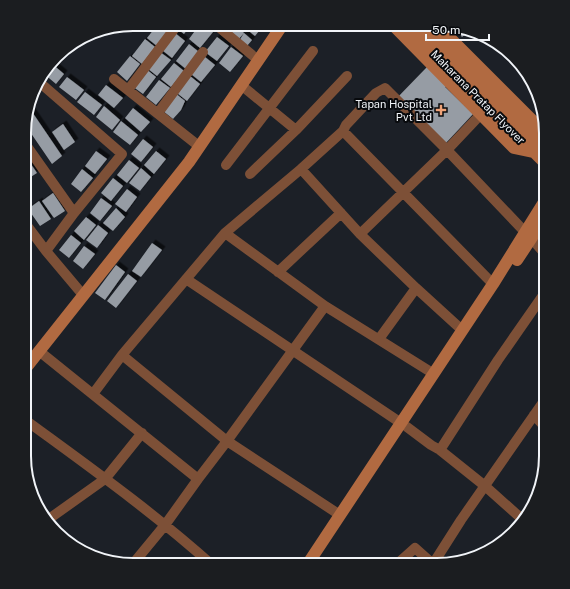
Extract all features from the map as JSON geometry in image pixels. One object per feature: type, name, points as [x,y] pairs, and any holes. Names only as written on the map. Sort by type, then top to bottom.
[{"type":"main road","points":[[31,361],[189,162],[258,60],[274,31]]},
{"type":"main road","points":[[400,31],[514,148],[539,148]]},
{"type":"main road","name":"Maharana Pratap Flyover","points":[[413,31],[525,136],[539,147]]},
{"type":"main road","name":"Maharana Pratap Flyover","points":[[429,31],[525,136]]},
{"type":"main road","points":[[443,31],[535,123],[539,143]]},
{"type":"main road","points":[[320,558],[404,425],[528,235],[539,213]]},
{"type":"main road","points":[[312,558],[340,515],[404,425],[434,374],[493,284],[528,235],[539,223]]},
{"type":"street","points":[[128,90],[173,31]]},
{"type":"street","points":[[223,31],[258,60]]},
{"type":"street","points":[[226,165],[313,51]]},
{"type":"street","points":[[158,113],[203,52]]},
{"type":"street","points":[[250,174],[296,130],[347,76]]},
{"type":"street","points":[[114,79],[200,147]]},
{"type":"street","points":[[241,85],[296,130]]},
{"type":"street","points":[[43,86],[122,154],[74,213],[46,251]]},
{"type":"street","points":[[93,394],[122,355],[225,233],[301,169],[343,131],[346,125],[376,93],[386,88],[539,247]]},
{"type":"street","points":[[360,234],[447,150],[481,114]]},
{"type":"street","points":[[343,131],[493,284]]},
{"type":"street","points":[[31,152],[74,213]]},
{"type":"street","points":[[301,169],[360,234],[462,330]]},
{"type":"street","points":[[278,272],[341,213]]},
{"type":"street","points":[[31,231],[83,295]]},
{"type":"street","points":[[225,233],[325,306],[434,374]]},
{"type":"street","points":[[186,279],[440,450],[485,486],[519,516]]},
{"type":"street","points":[[379,339],[416,288]]},
{"type":"street","points":[[440,450],[498,360],[539,301]]},
{"type":"street","points":[[138,558],[165,525],[325,306]]},
{"type":"street","points":[[39,351],[198,478]]},
{"type":"street","points":[[122,355],[227,441],[340,515]]},
{"type":"street","points":[[438,558],[539,408]]},
{"type":"street","points":[[534,415],[539,420]]},
{"type":"street","points":[[31,424],[105,478],[182,538],[204,558]]},
{"type":"street","points":[[51,517],[105,478],[142,433]]},
{"type":"street","points":[[404,558],[415,548],[427,558]]},
{"type":"building","points":[[152,31],[169,31],[157,46],[147,38]]},
{"type":"building","points":[[195,31],[213,32],[200,48],[189,39]]},
{"type":"building","points":[[232,31],[242,31],[244,33],[238,40],[230,33]]},
{"type":"building","points":[[249,31],[259,31],[255,36]]},
{"type":"building","points":[[175,33],[185,41],[172,58],[162,50]]},
{"type":"building","points":[[244,33],[252,40],[247,46],[239,41]]},
{"type":"building","points":[[459,33],[465,34],[462,37]]},
{"type":"building","points":[[217,37],[229,46],[217,61],[205,52]]},
{"type":"building","points":[[145,39],[155,47],[142,64],[132,56]]},
{"type":"building","points":[[189,44],[199,52],[186,69],[176,61]]},
{"type":"building","points":[[231,47],[243,56],[230,72],[219,63]]},
{"type":"building","points":[[160,52],[171,60],[157,76],[147,68]]},
{"type":"building","points":[[130,56],[140,64],[127,81],[117,72]]},
{"type":"building","points":[[205,57],[215,65],[201,82],[191,74]]},
{"type":"building","points":[[174,63],[184,71],[171,87],[161,79]]},
{"type":"building","points":[[56,67],[64,74],[56,84],[48,77]]},
{"type":"building","points":[[427,67],[473,114],[445,144],[397,98]]},
{"type":"building","points":[[146,69],[156,77],[143,94],[132,86]]},
{"type":"building","points":[[190,76],[200,84],[187,101],[177,93]]},
{"type":"building","points":[[67,77],[84,90],[76,100],[59,87]]},
{"type":"building","points":[[159,80],[170,88],[156,105],[146,97]]},
{"type":"building","points":[[106,85],[123,98],[114,108],[98,95]]},
{"type":"building","points":[[85,92],[102,105],[94,115],[77,102]]},
{"type":"building","points":[[175,93],[185,101],[181,110],[173,119],[163,111]]},
{"type":"building","points":[[104,106],[120,120],[112,130],[96,117]]},
{"type":"building","points":[[133,108],[150,122],[141,132],[125,118]]},
{"type":"building","points":[[33,113],[62,156],[52,164],[31,133]]},
{"type":"building","points":[[121,121],[138,135],[130,145],[113,132]]},
{"type":"building","points":[[63,124],[75,142],[64,150],[52,132]]},
{"type":"building","points":[[143,139],[153,147],[141,162],[131,154]]},
{"type":"building","points":[[96,151],[107,159],[95,174],[85,166]]},
{"type":"building","points":[[156,151],[166,159],[154,174],[144,165]]},
{"type":"building","points":[[129,160],[139,168],[127,183],[117,175]]},
{"type":"building","points":[[31,164],[37,173],[31,177]]},
{"type":"building","points":[[141,168],[151,177],[140,191],[129,183]]},
{"type":"building","points":[[82,169],[93,178],[81,192],[71,184]]},
{"type":"building","points":[[113,178],[123,186],[111,201],[101,193]]},
{"type":"building","points":[[127,189],[137,197],[126,212],[115,204]]},
{"type":"building","points":[[53,193],[65,211],[54,218],[42,201]]},
{"type":"building","points":[[101,198],[112,206],[100,221],[90,213]]},
{"type":"building","points":[[39,201],[51,219],[40,226],[31,213],[31,207]]},
{"type":"building","points":[[116,208],[125,217],[113,231],[103,223]]},
{"type":"building","points":[[86,217],[96,225],[84,240],[74,231]]},
{"type":"building","points":[[98,225],[108,233],[97,248],[86,240]]},
{"type":"building","points":[[71,235],[81,243],[69,258],[59,250]]},
{"type":"building","points":[[152,243],[162,250],[141,277],[132,271]]},
{"type":"building","points":[[84,246],[95,254],[83,269],[73,261]]},
{"type":"building","points":[[116,265],[125,272],[105,300],[95,293]]},
{"type":"building","points":[[128,274],[137,281],[116,308],[107,301]]},
{"type":"place","name":"Tapan Hospital Pvt Ltd","points":[[441,110]]}]
